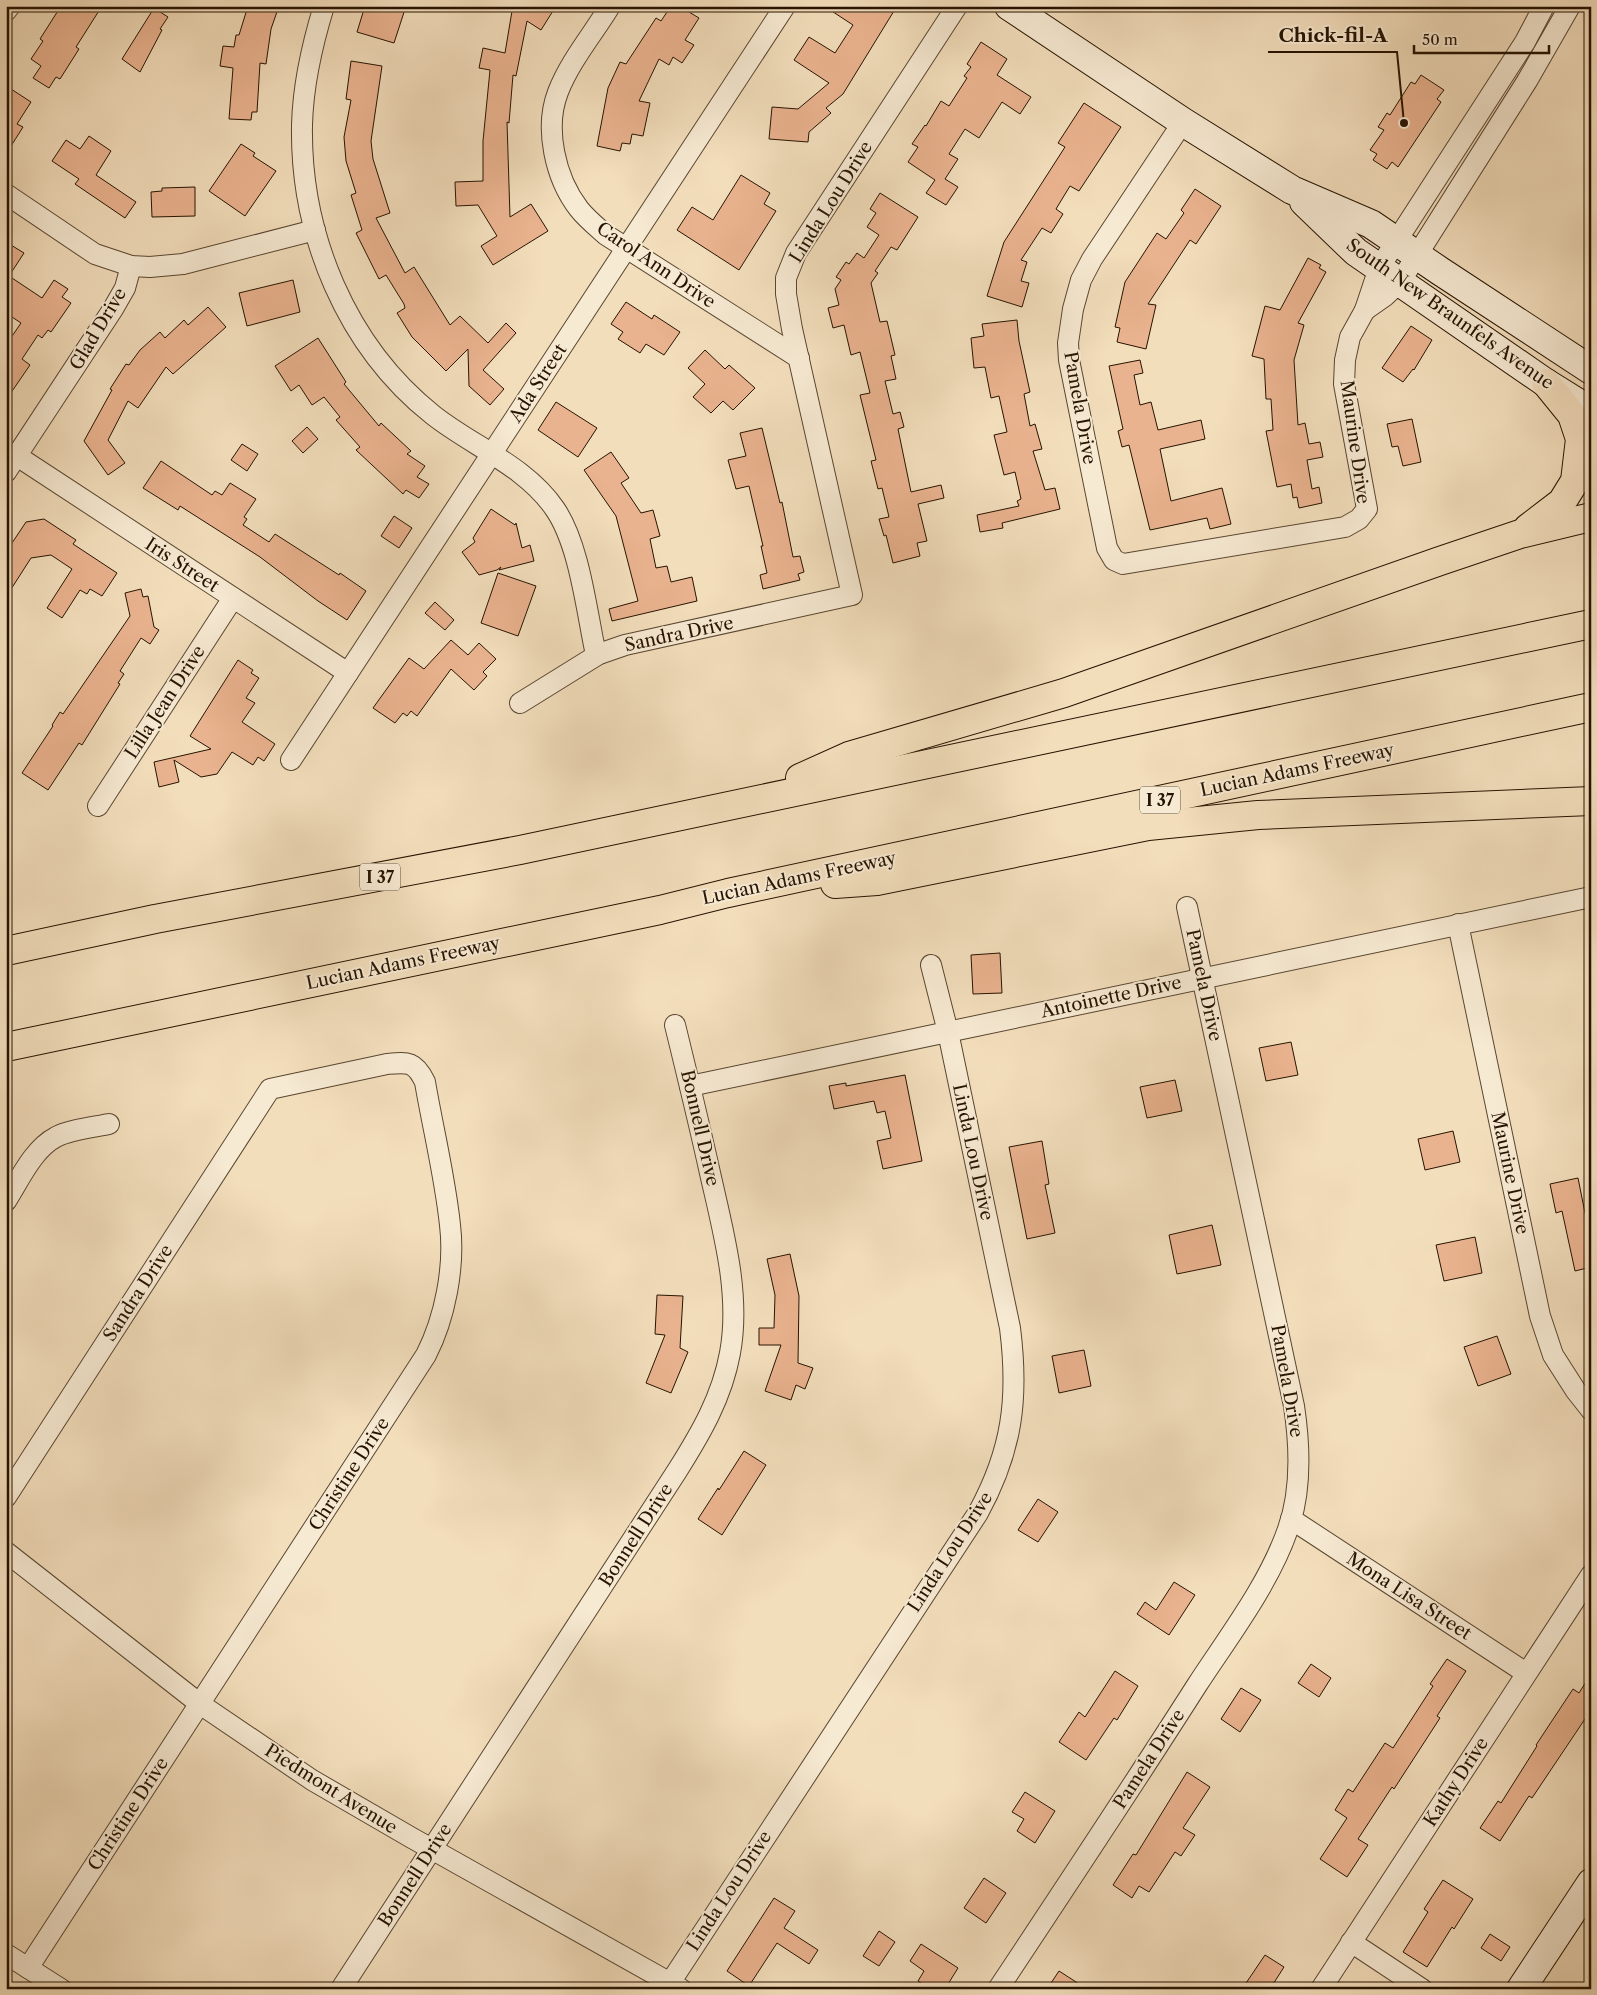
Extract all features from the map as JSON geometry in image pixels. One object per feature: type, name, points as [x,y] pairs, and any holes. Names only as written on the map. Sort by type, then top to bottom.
[{"type":"highway","points":[[1520,534],[1562,502],[1574,481],[1580,439],[1572,415],[1546,383]]},
{"type":"highway","points":[[753,800],[849,756],[1064,693],[1520,534],[1591,517]]},
{"type":"highway","name":"I 37","points":[[6,951],[155,919],[520,850],[1591,624]]},
{"type":"highway","name":"Lucian Adams Freeway","points":[[6,1047],[660,910],[728,892],[1591,707]]},
{"type":"highway","points":[[728,892],[877,881],[1157,825],[1258,815],[1591,801]]},
{"type":"main road","name":"South New Braunfels Avenue","points":[[1009,6],[1183,122],[1292,190],[1371,224],[1591,370]]},
{"type":"main road","name":"South New Braunfels Avenue","points":[[1292,190],[1356,252],[1546,383],[1591,411]]},
{"type":"main road","points":[[1521,1989],[1591,1883]]},
{"type":"street","points":[[6,12],[10,6]]},
{"type":"street","points":[[324,6],[313,42],[308,67],[302,124],[304,174],[315,230],[337,293],[352,324],[402,387],[432,414],[535,485],[554,507],[573,545],[595,650],[600,654]]},
{"type":"street","name":"Carol Ann Drive","points":[[610,6],[571,66],[558,92],[553,118],[553,145],[559,172],[570,196],[578,207],[606,235],[798,358]]},
{"type":"street","name":"Ada Street","points":[[291,760],[785,6]]},
{"type":"street","name":"Linda Lou Drive","points":[[852,595],[798,358],[786,294],[786,278],[796,253],[957,6]]},
{"type":"street","points":[[1407,248],[1544,6]]},
{"type":"street","points":[[1407,248],[1527,81],[1570,6]]},
{"type":"street","name":"Pamela Drive","points":[[1183,122],[1092,259],[1081,280],[1068,343],[1071,375],[1107,548],[1114,560],[1123,564],[1244,544]]},
{"type":"street","points":[[6,194],[95,254],[132,266]]},
{"type":"street","name":"Glad Drive","points":[[12,464],[113,309],[125,288],[132,266],[150,267],[184,264],[315,230]]},
{"type":"street","name":"Maurine Drive","points":[[1244,544],[1344,527],[1359,519],[1367,509],[1344,384],[1344,360],[1350,337],[1365,310],[1407,248]]},
{"type":"street","name":"Iris Street","points":[[12,464],[233,598],[348,673]]},
{"type":"street","name":"Sandra Drive","points":[[520,703],[600,654],[625,645],[852,595]]},
{"type":"street","name":"Lilla Jean Drive","points":[[98,806],[233,598]]},
{"type":"street","name":"Antoinette Drive","points":[[690,1086],[1591,897]]},
{"type":"street","name":"Pamela Drive","points":[[998,1989],[1264,1581],[1277,1556],[1292,1519],[1299,1462],[1294,1406],[1187,907]]},
{"type":"street","name":"Maurine Drive","points":[[1458,924],[1540,1316],[1553,1355],[1576,1391],[1591,1410]]},
{"type":"street","name":"Linda Lou Drive","points":[[672,1987],[978,1514],[1000,1468],[1007,1444],[1014,1394],[1014,1359],[1010,1328],[948,1032],[932,965]]},
{"type":"street","name":"Bonnell Drive","points":[[341,1989],[678,1471],[713,1409],[723,1382],[734,1325],[733,1298],[724,1235],[675,1025]]},
{"type":"street","name":"Christine Drive","points":[[28,1968],[426,1355],[440,1322],[451,1261],[450,1226],[425,1082],[420,1072],[413,1065],[403,1062],[270,1089]]},
{"type":"street","name":"Sandra Drive","points":[[6,1497],[270,1089]]},
{"type":"street","points":[[6,1201],[37,1152],[57,1135],[109,1124]]},
{"type":"street","name":"Mona Lisa Street","points":[[1292,1519],[1526,1673]]},
{"type":"street","name":"Piedmont Avenue","points":[[6,1552],[200,1704],[312,1780],[672,1987]]},
{"type":"street","name":"Kathy Drive","points":[[1320,1989],[1591,1575]]},
{"type":"street","points":[[1351,1942],[1422,1989]]},
{"type":"street","points":[[6,1954],[61,1989]]},
{"type":"building","points":[[61,6],[102,6],[76,47],[79,49],[60,79],[56,77],[49,88],[33,78],[41,66],[31,59],[43,41],[40,39]]},
{"type":"building","points":[[248,6],[279,6],[271,29],[266,64],[260,63],[257,112],[252,112],[251,120],[229,119],[233,68],[220,66],[223,46],[234,47],[236,35],[239,35]]},
{"type":"building","points":[[365,6],[406,6],[394,43],[357,32]]},
{"type":"building","points":[[505,6],[556,6],[541,30],[527,21],[516,76],[513,75],[509,123],[507,122],[510,217],[531,204],[548,231],[493,265],[481,246],[497,236],[478,205],[456,206],[455,182],[483,181],[483,141],[490,70],[479,68],[483,48],[505,53],[512,11]]},
{"type":"building","points":[[671,6],[693,6],[689,12],[699,18],[685,40],[694,45],[682,63],[673,57],[669,65],[659,59],[639,101],[650,103],[643,136],[632,134],[630,144],[622,143],[620,151],[597,146],[608,88],[620,62],[626,64],[656,18],[661,21]]},
{"type":"building","points":[[824,6],[897,6],[843,94],[826,108],[831,113],[809,132],[808,142],[769,139],[772,107],[798,109],[829,83],[794,60],[809,37],[835,53],[853,25]]},
{"type":"building","points":[[154,8],[168,17],[160,29],[162,30],[140,72],[122,59]]},
{"type":"building","points":[[981,42],[1007,59],[997,75],[1031,97],[1020,114],[1002,102],[979,138],[965,129],[949,154],[958,159],[945,179],[958,187],[946,205],[926,193],[935,180],[908,162],[918,147],[912,144],[926,126],[941,101],[949,106],[967,78],[964,76],[971,67],[967,64]]},
{"type":"building","points":[[351,61],[382,66],[371,141],[373,159],[390,213],[376,218],[405,273],[414,267],[450,325],[460,316],[488,343],[506,323],[516,333],[483,370],[504,389],[490,405],[469,386],[468,349],[446,371],[412,337],[397,313],[405,308],[404,304],[386,275],[379,279],[356,233],[362,230],[351,195],[356,193],[346,161],[344,137],[351,100],[346,99]]},
{"type":"building","points":[[1421,75],[1444,90],[1437,99],[1441,102],[1398,167],[1392,162],[1387,169],[1373,160],[1377,154],[1370,150],[1384,130],[1378,127],[1387,113],[1390,115],[1411,82],[1415,84]]},
{"type":"building","points":[[11,89],[31,102],[17,124],[23,127],[6,154],[6,96]]},
{"type":"building","points":[[1084,103],[1121,127],[1079,191],[1070,186],[1056,209],[1063,214],[1051,233],[1042,228],[1021,260],[1027,262],[1021,281],[1029,283],[1022,307],[987,296],[1004,242],[1065,147],[1058,143]]},
{"type":"building","points":[[89,136],[111,151],[96,175],[136,202],[125,218],[75,184],[79,179],[52,161],[66,140],[80,149]]},
{"type":"building","points":[[241,144],[255,153],[253,156],[276,171],[245,216],[209,191]]},
{"type":"building","points":[[741,175],[770,193],[764,204],[776,211],[739,270],[677,230],[692,207],[713,220]]},
{"type":"building","points":[[195,187],[195,216],[152,217],[151,192],[162,191],[162,188]]},
{"type":"building","points":[[1195,189],[1221,206],[1196,244],[1190,240],[1148,304],[1156,305],[1146,349],[1117,342],[1120,328],[1115,327],[1125,282],[1157,233],[1166,239],[1184,213],[1181,210]]},
{"type":"building","points":[[880,193],[918,217],[897,250],[891,247],[875,271],[878,273],[871,283],[880,322],[887,321],[895,355],[891,356],[896,379],[885,381],[893,414],[900,412],[904,427],[898,429],[911,492],[941,485],[944,498],[918,504],[927,541],[917,543],[920,556],[893,563],[886,535],[884,536],[879,519],[889,517],[882,488],[878,489],[871,461],[876,460],[860,395],[870,393],[860,352],[851,355],[844,325],[833,328],[828,308],[839,305],[835,289],[841,280],[836,277],[846,262],[849,264],[857,253],[864,258],[879,235],[867,227],[876,213],[870,209]]},
{"type":"building","points":[[6,242],[24,253],[9,276],[42,298],[54,280],[68,289],[62,297],[71,303],[51,332],[48,330],[42,338],[38,335],[22,359],[30,365],[6,400],[6,345],[21,323],[6,313]]},
{"type":"building","points":[[1308,258],[1321,265],[1319,268],[1326,272],[1298,323],[1304,325],[1294,360],[1298,425],[1305,423],[1309,444],[1320,442],[1323,457],[1307,460],[1312,489],[1319,487],[1322,503],[1299,508],[1297,497],[1293,498],[1291,484],[1277,487],[1266,431],[1273,430],[1271,399],[1266,399],[1264,359],[1252,356],[1265,306],[1280,310]]},
{"type":"building","points":[[293,280],[300,312],[247,326],[239,293]]},
{"type":"building","points":[[626,302],[652,319],[654,315],[680,332],[664,355],[646,344],[640,353],[618,339],[623,332],[611,324]]},
{"type":"building","points":[[208,307],[226,327],[173,374],[166,367],[138,408],[128,401],[108,440],[125,463],[108,475],[84,441],[112,390],[110,389],[126,364],[129,365],[140,350],[160,332],[165,338],[184,320],[188,325]]},
{"type":"building","points":[[1017,320],[1019,341],[1030,392],[1024,394],[1030,426],[1035,424],[1042,449],[1033,451],[1045,490],[1055,488],[1060,509],[1002,523],[1003,528],[980,532],[977,515],[1019,506],[1017,501],[1021,499],[1015,472],[1004,475],[994,435],[1007,432],[999,396],[991,398],[985,367],[974,368],[971,338],[984,336],[982,324]]},
{"type":"building","points":[[1411,326],[1432,340],[1414,370],[1403,382],[1382,368]]},
{"type":"building","points":[[318,338],[346,382],[344,384],[379,426],[381,423],[411,451],[407,454],[425,466],[417,477],[429,484],[419,498],[406,490],[403,494],[356,450],[360,447],[336,420],[340,417],[324,397],[312,405],[299,385],[291,391],[275,366]]},
{"type":"building","points":[[705,350],[725,369],[729,365],[755,388],[733,410],[723,401],[711,413],[693,397],[705,384],[688,368]]},
{"type":"building","points":[[1140,360],[1143,373],[1134,375],[1140,405],[1151,402],[1158,430],[1201,420],[1205,439],[1160,449],[1171,501],[1222,488],[1231,524],[1210,529],[1207,518],[1150,530],[1129,445],[1122,447],[1118,431],[1123,429],[1109,366]]},
{"type":"building","points":[[556,402],[597,428],[578,457],[538,430]]},
{"type":"building","points":[[1412,419],[1421,462],[1403,466],[1398,446],[1392,447],[1387,424]]},
{"type":"building","points":[[307,427],[318,439],[303,453],[292,441]]},
{"type":"building","points":[[762,428],[780,503],[782,502],[793,557],[800,556],[804,572],[798,574],[800,580],[763,589],[760,575],[767,573],[761,546],[763,546],[749,486],[736,489],[728,460],[746,456],[740,433]]},
{"type":"building","points":[[242,444],[258,454],[247,471],[231,460]]},
{"type":"building","points":[[611,452],[629,478],[621,483],[641,513],[653,510],[660,536],[650,539],[656,568],[667,566],[671,582],[692,577],[697,601],[612,621],[609,609],[638,601],[616,516],[584,470]]},
{"type":"building","points":[[161,461],[212,495],[215,491],[222,495],[230,483],[256,499],[244,517],[247,519],[243,525],[269,542],[275,534],[366,591],[347,620],[318,601],[260,557],[180,506],[178,510],[143,488]]},
{"type":"building","points":[[491,509],[515,525],[516,523],[522,548],[530,545],[534,561],[499,570],[501,567],[479,575],[462,552],[475,542],[473,538]]},
{"type":"building","points":[[394,516],[412,528],[399,548],[381,536]]},
{"type":"building","points":[[44,519],[76,540],[73,544],[117,573],[102,596],[90,589],[87,594],[80,590],[62,618],[47,608],[72,569],[51,555],[31,558],[6,597],[6,552],[26,522]]},
{"type":"building","points":[[498,573],[536,586],[518,636],[481,623]]},
{"type":"building","points":[[141,589],[143,597],[148,596],[154,627],[159,630],[150,644],[141,638],[120,671],[124,674],[118,683],[120,684],[82,745],[79,743],[48,790],[22,773],[60,712],[63,714],[130,616],[125,593]]},
{"type":"building","points":[[435,602],[454,620],[445,630],[425,613]]},
{"type":"building","points":[[451,640],[468,655],[479,643],[496,659],[483,672],[487,676],[474,690],[451,669],[417,716],[411,711],[407,716],[403,713],[395,723],[373,708],[409,658],[424,669]]},
{"type":"building","points":[[238,660],[253,670],[251,673],[259,678],[246,698],[255,703],[242,722],[275,744],[264,761],[258,757],[253,765],[232,752],[217,774],[201,777],[174,760],[179,782],[159,787],[154,762],[211,749],[190,736]]},
{"type":"building","points":[[1000,953],[1002,993],[973,994],[971,955]]},
{"type":"building","points":[[1291,1042],[1298,1075],[1266,1081],[1259,1048]]},
{"type":"building","points":[[905,1075],[922,1161],[883,1169],[877,1141],[891,1138],[885,1111],[877,1113],[874,1101],[834,1109],[829,1086],[846,1083],[846,1086]]},
{"type":"building","points":[[1175,1080],[1182,1111],[1147,1118],[1140,1087]]},
{"type":"building","points":[[1453,1131],[1460,1162],[1425,1170],[1418,1139]]},
{"type":"building","points":[[1042,1141],[1049,1184],[1045,1185],[1055,1233],[1027,1239],[1009,1147]]},
{"type":"building","points":[[1578,1178],[1591,1243],[1591,1267],[1575,1271],[1562,1211],[1556,1213],[1550,1184]]},
{"type":"building","points":[[1212,1225],[1221,1265],[1177,1274],[1169,1235]]},
{"type":"building","points":[[1475,1237],[1482,1273],[1444,1281],[1436,1245]]},
{"type":"building","points":[[790,1254],[799,1296],[798,1363],[813,1368],[805,1389],[796,1385],[791,1400],[765,1391],[781,1345],[759,1345],[759,1328],[774,1328],[775,1295],[767,1259]]},
{"type":"building","points":[[657,1295],[683,1296],[680,1348],[688,1352],[671,1393],[646,1383],[665,1335],[655,1334]]},
{"type":"building","points":[[1497,1336],[1511,1374],[1478,1386],[1464,1347]]},
{"type":"building","points":[[1084,1350],[1091,1386],[1059,1393],[1052,1356]]},
{"type":"building","points":[[744,1451],[766,1465],[722,1535],[698,1519]]},
{"type":"building","points":[[1038,1499],[1058,1512],[1038,1542],[1018,1530]]},
{"type":"building","points":[[1174,1582],[1195,1595],[1169,1635],[1137,1614],[1145,1602],[1156,1610]]},
{"type":"building","points":[[1447,1659],[1466,1671],[1437,1716],[1440,1718],[1394,1789],[1392,1787],[1358,1839],[1368,1845],[1347,1877],[1320,1859],[1347,1818],[1335,1810],[1348,1789],[1353,1792],[1385,1743],[1393,1748],[1433,1686],[1430,1684]]},
{"type":"building","points":[[1311,1664],[1331,1678],[1319,1697],[1298,1683]]},
{"type":"building","points":[[1115,1671],[1138,1686],[1117,1720],[1114,1718],[1086,1760],[1059,1742],[1079,1712],[1085,1717]]},
{"type":"building","points":[[1591,1674],[1591,1710],[1532,1798],[1529,1796],[1500,1841],[1480,1828],[1498,1801],[1501,1803],[1573,1689],[1579,1693]]},
{"type":"building","points":[[1241,1688],[1261,1700],[1240,1732],[1221,1719]]},
{"type":"building","points":[[1187,1772],[1210,1787],[1183,1828],[1195,1835],[1181,1856],[1175,1852],[1149,1892],[1139,1886],[1132,1898],[1113,1885],[1133,1854],[1136,1855]]},
{"type":"building","points":[[1025,1792],[1055,1811],[1035,1843],[1017,1831],[1024,1819],[1012,1812]]},
{"type":"building","points":[[984,1878],[1006,1893],[986,1923],[964,1908]]},
{"type":"building","points":[[1443,1880],[1473,1899],[1454,1929],[1452,1927],[1427,1967],[1403,1952],[1428,1912],[1424,1909]]},
{"type":"building","points":[[774,1898],[795,1911],[784,1928],[818,1950],[809,1964],[777,1943],[749,1986],[727,1971]]},
{"type":"building","points":[[879,1931],[895,1942],[879,1966],[863,1956]]},
{"type":"building","points":[[1490,1934],[1510,1947],[1501,1961],[1481,1948]]},
{"type":"building","points":[[921,1944],[958,1968],[945,1989],[930,1989],[918,1981],[924,1971],[910,1961]]},
{"type":"building","points":[[1265,1955],[1284,1967],[1270,1989],[1242,1989]]},
{"type":"building","points":[[1059,1971],[1087,1989],[1047,1989]]},
{"type":"place","name":"Chick-fil-A","points":[[1404,123]]}]
